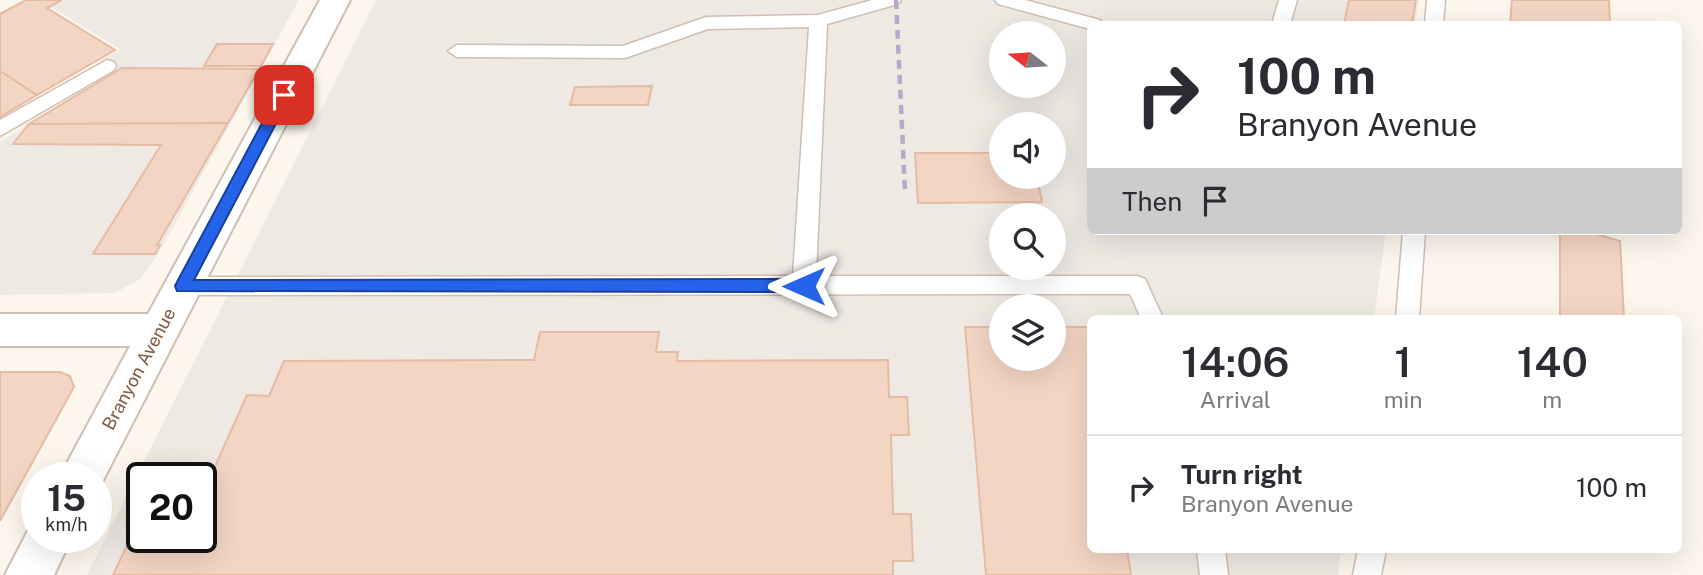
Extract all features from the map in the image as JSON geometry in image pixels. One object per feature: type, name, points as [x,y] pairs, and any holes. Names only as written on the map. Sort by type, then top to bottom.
[{"type":"street","name":"Branyon Avenue","points":[[89,462],[335,0]]},
{"type":"street","points":[[0,330],[159,330]]},
{"type":"street","points":[[29,575],[41,553]]},
{"type":"lane","points":[[457,51],[625,52],[706,23],[818,21],[892,0]]},
{"type":"lane","points":[[1004,0],[1087,22]]},
{"type":"lane","points":[[1281,21],[1288,0]]},
{"type":"lane","points":[[1434,21],[1436,0]]},
{"type":"lane","points":[[804,286],[818,21]]},
{"type":"lane","points":[[0,129],[107,66]]},
{"type":"lane","points":[[1408,315],[1414,235]]},
{"type":"lane","points":[[183,286],[1136,285],[1151,315]]},
{"type":"lane","points":[[1211,553],[1213,575]]},
{"type":"lane","points":[[1367,575],[1371,553]]},
{"type":"shaded area","points":[[64,0],[299,0],[157,256],[139,280],[114,293],[0,295],[0,142],[115,70],[100,61],[120,49],[51,7]]},
{"type":"shaded area","points":[[376,0],[1419,0],[1416,21],[1087,21],[1087,235],[1385,235],[1374,315],[1087,315],[1087,553],[1341,553],[1338,575],[87,575],[98,553],[112,553],[112,525],[126,497],[126,553],[217,553],[217,462],[144,462]]},
{"type":"building","points":[[26,0],[62,0],[47,8],[115,50],[37,95],[0,71],[0,14]]},
{"type":"building","points":[[1349,0],[1416,0],[1412,21],[1345,21]]},
{"type":"building","points":[[1512,0],[1609,0],[1610,21],[1510,21]]},
{"type":"building","points":[[217,44],[273,44],[261,66],[204,66]]},
{"type":"building","points":[[122,68],[259,69],[228,123],[29,124]]},
{"type":"building","points":[[0,71],[37,95],[0,117]]},
{"type":"building","points":[[652,86],[648,105],[570,105],[575,87]]},
{"type":"building","points":[[228,123],[157,245],[160,245],[155,254],[93,254],[161,145],[13,144],[29,124]]},
{"type":"building","points":[[915,153],[989,153],[989,189],[1039,189],[1042,202],[918,203]]},
{"type":"building","points":[[1560,235],[1600,235],[1620,241],[1624,315],[1560,315]]},
{"type":"building","points":[[965,327],[989,327],[989,371],[1066,371],[1066,327],[1087,327],[1087,553],[1127,553],[1131,575],[986,575]]},
{"type":"building","points":[[540,332],[659,332],[656,352],[678,352],[677,361],[888,360],[889,397],[907,397],[909,435],[891,435],[893,514],[911,514],[913,561],[893,561],[893,575],[113,575],[126,548],[126,553],[217,553],[217,462],[247,395],[269,396],[284,361],[534,360]]},
{"type":"building","points":[[0,372],[60,372],[70,376],[74,387],[33,462],[21,462],[21,483],[0,521]]},
{"type":"railway","points":[[896,0],[905,191]]},
{"type":"route","points":[[284,95],[183,286],[804,286]]}]
